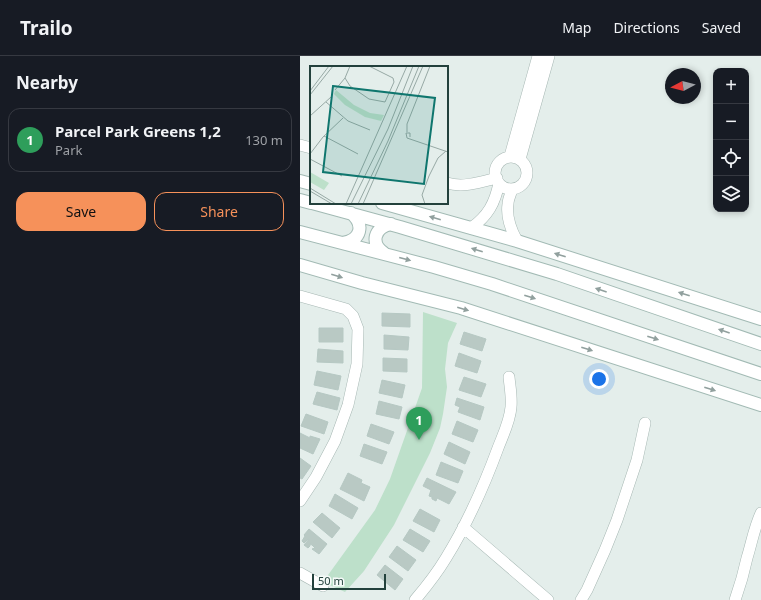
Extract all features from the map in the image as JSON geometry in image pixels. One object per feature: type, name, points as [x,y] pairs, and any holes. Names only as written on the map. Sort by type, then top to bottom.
[{"type":"main road","points":[[300,181],[310,184]]},
{"type":"main road","points":[[300,200],[310,202]]},
{"type":"main road","points":[[316,204],[390,224],[557,274],[761,344]]},
{"type":"main road","points":[[386,204],[517,241],[761,319]]},
{"type":"main road","points":[[343,243],[354,239],[360,229],[359,222],[351,213]]},
{"type":"main road","points":[[384,254],[377,247],[376,234],[382,227],[390,224]]},
{"type":"main road","points":[[300,232],[492,284],[761,374]]},
{"type":"main road","points":[[300,265],[491,318],[761,405]]},
{"type":"street","points":[[515,158],[538,56]]},
{"type":"street","points":[[515,158],[549,56]]},
{"type":"street","points":[[300,145],[310,148]]},
{"type":"street","points":[[448,184],[498,181],[507,188],[517,188],[525,181],[527,177],[524,163],[515,158],[501,160],[496,168],[498,181],[495,199],[485,216],[471,228]]},
{"type":"street","points":[[512,189],[508,203],[508,213],[509,223],[517,241]]},
{"type":"street","points":[[300,296],[346,309],[353,316],[358,329],[357,364],[348,405],[335,441],[316,477],[300,500]]},
{"type":"street","points":[[415,600],[446,560],[492,466],[511,408],[509,377]]},
{"type":"street","points":[[581,600],[596,570],[617,520],[637,460],[645,423]]},
{"type":"street","points":[[735,600],[748,557],[756,523],[761,513]]},
{"type":"street","points":[[463,527],[548,600]]},
{"type":"street","points":[[300,573],[323,586]]},
{"type":"green space","points":[[423,312],[457,323],[448,343],[445,369],[447,387],[440,428],[430,453],[394,525],[364,571],[345,592],[323,582],[375,510],[390,479],[422,388]]},
{"type":"building","points":[[382,313],[410,314],[410,327],[382,326]]},
{"type":"building","points":[[319,328],[343,328],[343,342],[319,342]]},
{"type":"building","points":[[464,332],[486,339],[482,351],[460,344]]},
{"type":"building","points":[[384,335],[409,337],[408,350],[384,349]]},
{"type":"building","points":[[318,349],[343,351],[343,363],[317,362]]},
{"type":"building","points":[[459,353],[481,361],[477,373],[455,366]]},
{"type":"building","points":[[383,358],[407,359],[407,372],[383,371]]},
{"type":"building","points":[[317,371],[341,376],[338,390],[314,385]]},
{"type":"building","points":[[464,377],[486,384],[481,397],[459,390]]},
{"type":"building","points":[[382,380],[405,385],[402,398],[379,393]]},
{"type":"building","points":[[317,392],[340,398],[337,410],[313,404]]},
{"type":"building","points":[[457,398],[484,407],[480,420],[458,412],[460,407],[455,405]]},
{"type":"building","points":[[379,401],[402,407],[399,419],[376,414]]},
{"type":"building","points":[[306,414],[328,422],[324,434],[301,426]]},
{"type":"building","points":[[457,421],[478,430],[473,442],[452,434]]},
{"type":"building","points":[[371,424],[394,432],[389,444],[367,436]]},
{"type":"building","points":[[300,433],[310,438],[310,436],[320,439],[313,454],[300,448]]},
{"type":"building","points":[[449,442],[470,452],[465,464],[444,454]]},
{"type":"building","points":[[364,444],[387,452],[382,464],[360,456]]},
{"type":"building","points":[[300,458],[311,466],[302,479],[300,478]]},
{"type":"building","points":[[441,462],[463,471],[458,483],[436,475]]},
{"type":"building","points":[[348,473],[362,480],[361,483],[370,487],[364,501],[340,489]]},
{"type":"building","points":[[427,478],[456,492],[449,504],[437,498],[436,501],[429,496],[431,490],[423,486]]},
{"type":"building","points":[[335,494],[358,508],[352,519],[329,506]]},
{"type":"building","points":[[420,509],[440,520],[434,532],[413,521]]},
{"type":"building","points":[[322,513],[340,528],[332,538],[313,522]]},
{"type":"building","points":[[309,529],[327,544],[319,554],[312,549],[315,548],[312,545],[310,544],[308,548],[304,545],[309,539],[304,543],[302,541],[305,536],[304,535]]},
{"type":"building","points":[[410,529],[430,541],[423,552],[403,540]]},
{"type":"building","points":[[397,546],[416,560],[408,571],[389,557]]},
{"type":"building","points":[[385,565],[403,579],[395,590],[377,575]]},
{"type":"place","name":"Parcel Park Greens 1,2","points":[[419,440]]}]
